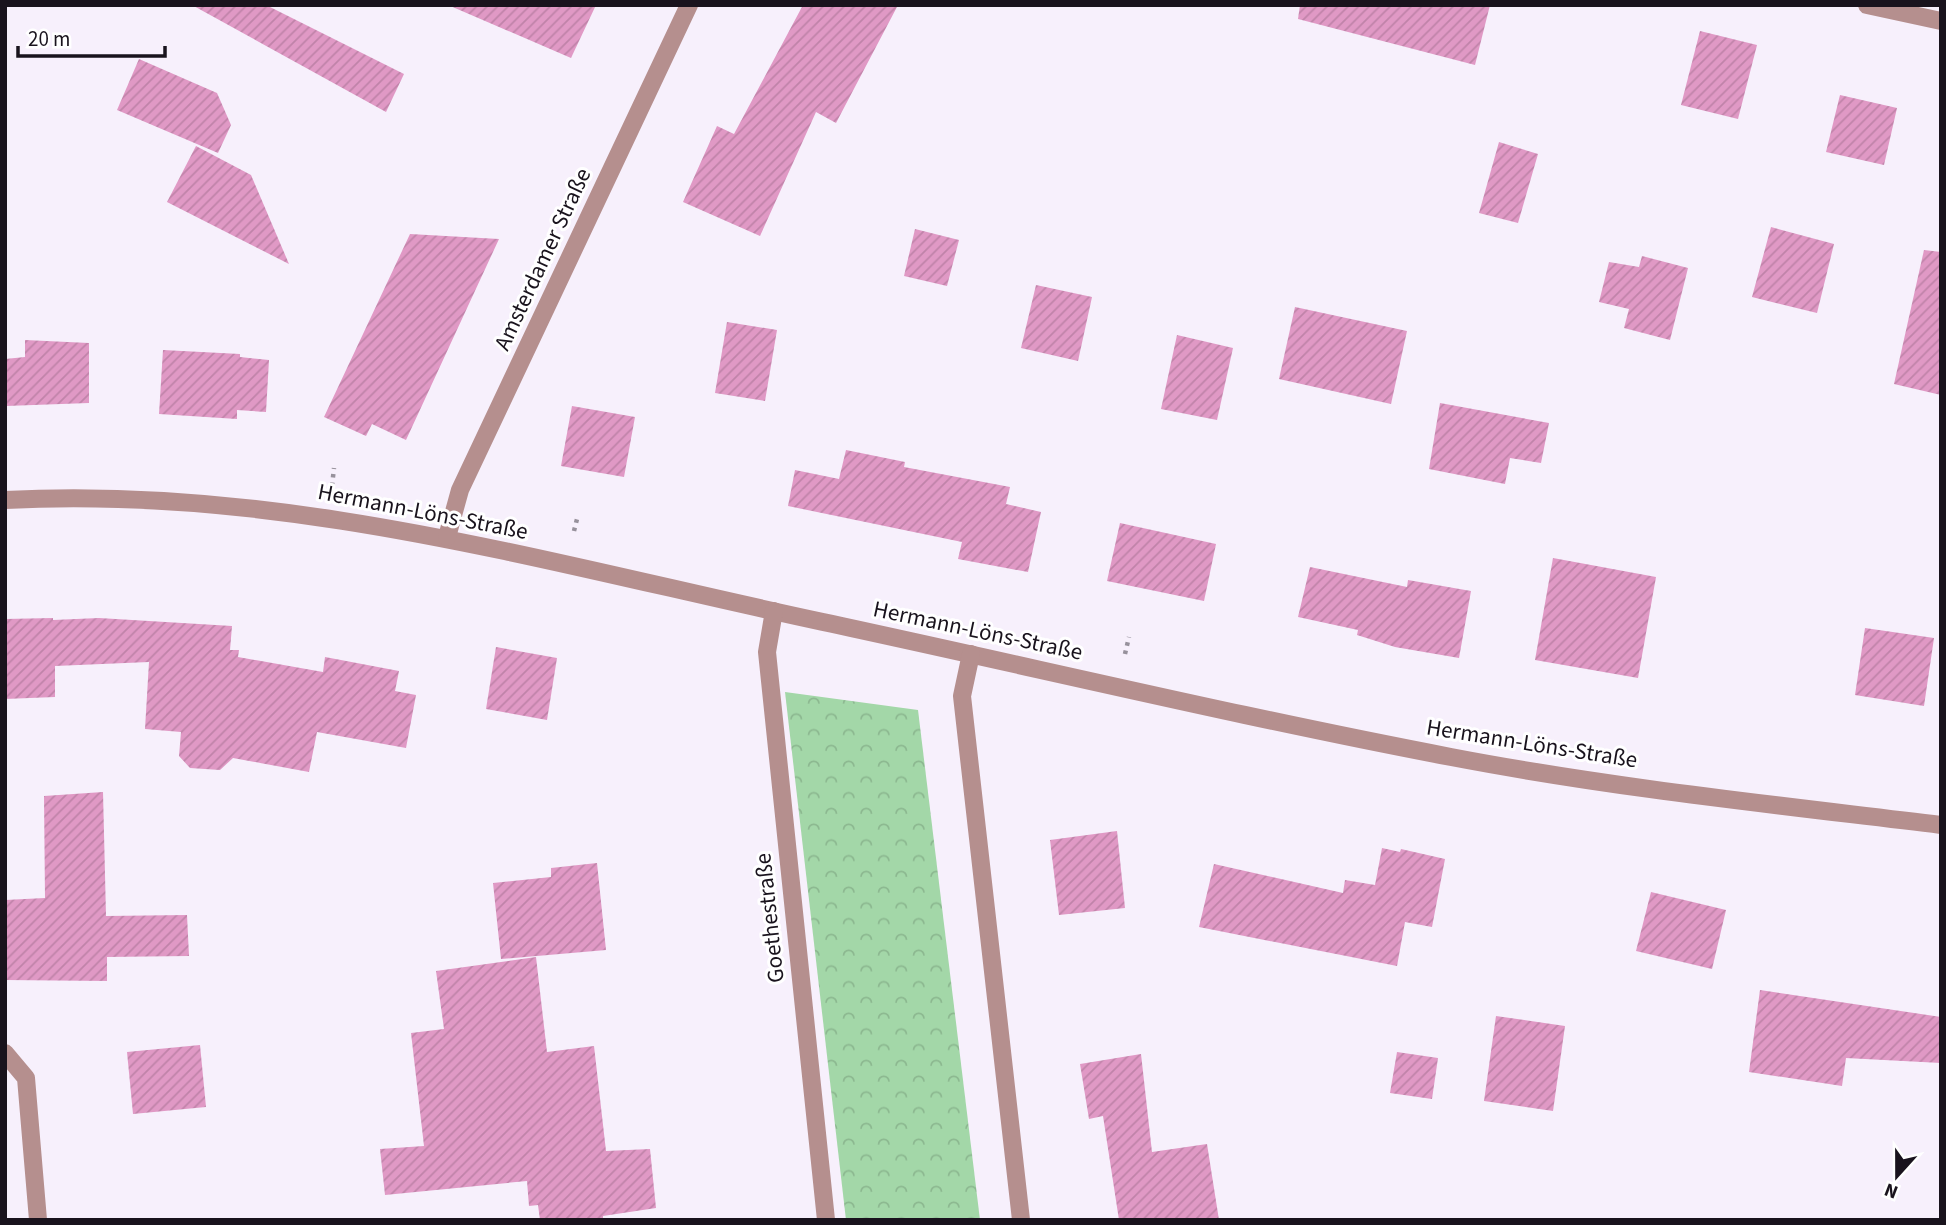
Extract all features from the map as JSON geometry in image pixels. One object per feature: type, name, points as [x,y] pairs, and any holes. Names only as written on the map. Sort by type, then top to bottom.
[{"type":"street","name":"Amsterdamer Straße","points":[[447,537],[460,490],[689,5]]},
{"type":"street","points":[[1867,5],[1941,21]]},
{"type":"street","name":"Hermann-Löns-Straße","points":[[5,500],[143,497],[289,511],[447,537],[774,611],[1455,758],[1702,795],[1941,825]]},
{"type":"street","name":"Goethestraße","points":[[774,611],[767,652],[826,1220]]},
{"type":"street","points":[[971,654],[962,696],[1021,1220]]},
{"type":"street","points":[[5,1053],[26,1077],[38,1220]]},
{"type":"green space","points":[[785,692],[918,710],[980,1220],[846,1220]]},
{"type":"building","points":[[192,5],[266,5],[404,74],[386,112]]},
{"type":"building","points":[[448,5],[596,5],[571,58]]},
{"type":"building","points":[[803,5],[898,5],[836,123],[816,112],[760,236],[683,202],[717,126],[734,134]]},
{"type":"building","points":[[1300,5],[1490,5],[1475,65],[1298,19]]},
{"type":"building","points":[[1700,31],[1757,45],[1738,119],[1681,105]]},
{"type":"building","points":[[139,59],[217,93],[231,125],[218,153],[117,110]]},
{"type":"building","points":[[1840,95],[1897,108],[1884,165],[1826,152]]},
{"type":"building","points":[[1499,142],[1538,154],[1518,223],[1479,213]]},
{"type":"building","points":[[196,146],[251,175],[289,264],[167,202]]},
{"type":"building","points":[[1771,227],[1834,244],[1817,313],[1752,297]]},
{"type":"building","points":[[915,229],[959,240],[947,286],[904,276]]},
{"type":"building","points":[[410,234],[499,239],[406,440],[372,424],[366,436],[324,417]]},
{"type":"building","points":[[1924,250],[1941,252],[1941,395],[1894,384]]},
{"type":"building","points":[[1642,256],[1688,268],[1670,340],[1624,328],[1629,309],[1599,302],[1609,262],[1639,267]]},
{"type":"building","points":[[1036,285],[1092,297],[1078,361],[1021,348]]},
{"type":"building","points":[[1295,307],[1407,331],[1391,404],[1279,379]]},
{"type":"building","points":[[727,322],[777,330],[765,401],[715,393]]},
{"type":"building","points":[[1177,335],[1233,348],[1217,420],[1161,409]]},
{"type":"building","points":[[25,340],[89,343],[89,403],[6,406],[5,359],[25,357]]},
{"type":"building","points":[[163,350],[240,354],[240,357],[269,360],[266,412],[237,410],[237,419],[159,414]]},
{"type":"building","points":[[1440,403],[1549,423],[1541,463],[1510,458],[1505,484],[1429,469]]},
{"type":"building","points":[[572,406],[635,417],[624,477],[561,466]]},
{"type":"building","points":[[846,450],[905,462],[904,467],[1010,487],[1006,504],[1041,512],[1028,572],[958,559],[962,542],[788,506],[795,470],[839,479]]},
{"type":"building","points":[[1120,523],[1216,544],[1204,601],[1107,581]]},
{"type":"building","points":[[1553,558],[1656,577],[1638,678],[1535,660]]},
{"type":"building","points":[[1310,567],[1407,587],[1408,580],[1471,591],[1459,658],[1395,647],[1357,635],[1358,630],[1298,617]]},
{"type":"building","points":[[53,618],[232,626],[230,650],[239,650],[238,657],[323,672],[325,657],[399,671],[395,691],[416,695],[406,748],[317,732],[309,772],[233,758],[220,770],[190,768],[179,756],[181,732],[145,729],[149,662],[55,666],[55,697],[5,699],[5,619]]},
{"type":"building","points":[[1865,628],[1934,638],[1924,706],[1855,695]]},
{"type":"building","points":[[496,647],[557,658],[547,720],[486,709]]},
{"type":"building","points":[[103,792],[106,916],[187,915],[189,956],[107,957],[107,981],[5,980],[5,900],[45,898],[44,796]]},
{"type":"building","points":[[1117,831],[1125,908],[1059,915],[1050,840]]},
{"type":"building","points":[[1382,848],[1400,852],[1401,849],[1445,859],[1432,927],[1405,922],[1397,966],[1199,927],[1214,864],[1343,893],[1345,880],[1375,885]]},
{"type":"building","points":[[597,863],[606,950],[501,959],[493,883],[551,877],[551,868]]},
{"type":"building","points":[[1651,892],[1726,910],[1712,969],[1636,951]]},
{"type":"building","points":[[536,957],[547,1052],[594,1046],[606,1151],[650,1149],[656,1208],[603,1216],[603,1220],[540,1220],[538,1205],[529,1206],[527,1181],[385,1195],[380,1149],[424,1146],[411,1033],[444,1029],[436,971]]},
{"type":"building","points":[[1760,990],[1941,1017],[1941,1063],[1846,1058],[1842,1086],[1749,1072]]},
{"type":"building","points":[[1496,1016],[1565,1026],[1553,1111],[1484,1101]]},
{"type":"building","points":[[200,1045],[206,1107],[133,1114],[127,1052]]},
{"type":"building","points":[[1397,1052],[1438,1058],[1432,1099],[1390,1093]]},
{"type":"building","points":[[1141,1054],[1152,1152],[1207,1144],[1219,1220],[1119,1220],[1103,1116],[1089,1119],[1080,1064]]}]
